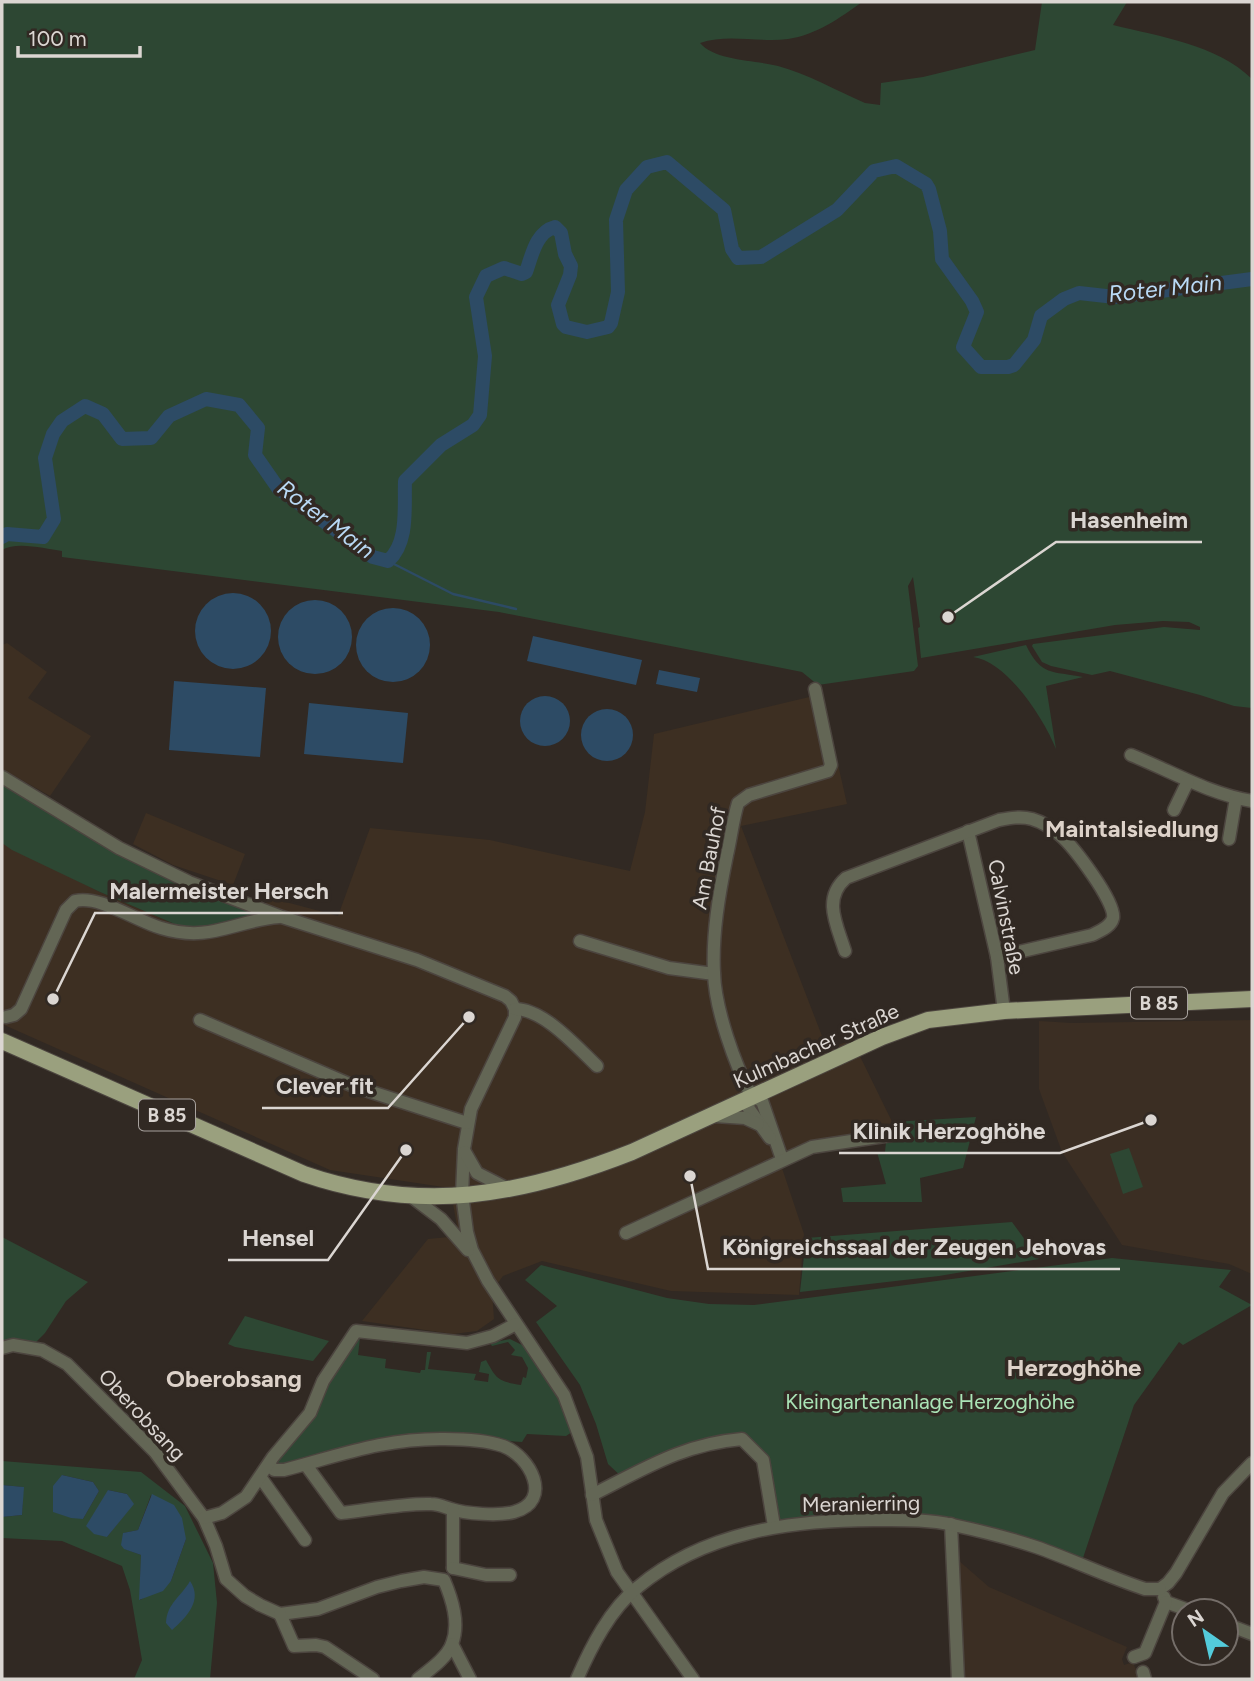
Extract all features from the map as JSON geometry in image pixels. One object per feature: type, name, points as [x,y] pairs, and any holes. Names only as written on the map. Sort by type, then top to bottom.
[{"type":"main road","name":"Kulmbacher Straße","points":[[412,1197],[510,1189],[552,1181],[594,1167],[913,1025],[942,1017],[1004,1011],[1252,999]]},
{"type":"main road","name":"B 85","points":[[2,1041],[304,1174],[333,1184],[412,1197]]},
{"type":"street","name":"Am Bauhof","points":[[752,1097],[729,1040],[714,974],[715,930],[722,880],[738,803],[749,795],[823,774],[831,765],[815,689]]},
{"type":"street","points":[[1130,755],[1188,781],[1236,799],[1252,801]]},
{"type":"street","points":[[2,777],[149,864],[216,893],[282,917],[418,960],[505,996],[511,1001],[515,1017],[471,1109],[467,1124],[462,1195],[467,1232],[479,1265]]},
{"type":"street","points":[[1174,810],[1188,781]]},
{"type":"street","points":[[1229,839],[1236,799]]},
{"type":"street","points":[[845,951],[831,903],[835,890],[842,881],[852,874],[968,831],[999,820],[1021,817],[1039,822],[1062,836],[1104,893],[1113,911],[1110,924],[1092,935],[997,957]]},
{"type":"street","name":"Calvinstraße","points":[[968,831],[997,957],[1004,1011]]},
{"type":"street","points":[[6,1017],[14,1016],[21,1009],[66,910],[75,901],[90,899],[159,928],[193,935],[282,917]]},
{"type":"street","points":[[580,941],[669,968],[714,974]]},
{"type":"street","points":[[515,1009],[523,1009],[546,1021],[597,1066]]},
{"type":"street","points":[[200,1020],[356,1087],[467,1124]]},
{"type":"street","points":[[777,1147],[749,1107],[752,1097],[762,1101],[782,1160]]},
{"type":"street","points":[[711,1116],[745,1118],[760,1126]]},
{"type":"street","points":[[626,1233],[822,1144],[891,1135]]},
{"type":"street","points":[[464,1149],[477,1173],[510,1189]]},
{"type":"street","points":[[412,1197],[441,1219],[479,1265],[564,1395],[587,1457],[596,1520],[617,1572],[693,1679]]},
{"type":"street","points":[[204,1518],[222,1513],[246,1497],[310,1413],[330,1369],[356,1331],[467,1343],[493,1336],[516,1324]]},
{"type":"street","name":"Oberobsang","points":[[2,1348],[13,1345],[42,1350],[66,1364],[155,1452],[204,1518],[226,1579],[245,1596],[280,1614]]},
{"type":"street","points":[[592,1495],[669,1455],[713,1441],[742,1439],[763,1460],[774,1526]]},
{"type":"street","points":[[269,1464],[274,1470],[284,1470],[386,1442],[473,1440],[502,1446],[521,1457],[534,1478],[535,1488],[531,1500],[515,1512],[499,1514],[453,1510],[442,1505],[427,1504],[341,1513],[306,1465]]},
{"type":"street","points":[[1170,1603],[1166,1602],[1160,1589],[1175,1573],[1223,1493],[1252,1465]]},
{"type":"street","points":[[261,1478],[305,1540]]},
{"type":"street","points":[[444,1580],[453,1568],[453,1510]]},
{"type":"street","name":"Meranierring","points":[[577,1679],[601,1633],[630,1593],[669,1564],[699,1550],[774,1526],[850,1520],[951,1524],[1034,1546],[1145,1590],[1160,1589]]},
{"type":"street","points":[[951,1524],[958,1679]]},
{"type":"street","points":[[453,1568],[486,1575],[510,1575]]},
{"type":"street","points":[[373,1679],[325,1647],[294,1646],[280,1614],[318,1609],[401,1581],[424,1577],[444,1580]]},
{"type":"street","points":[[444,1580],[454,1609],[452,1644],[470,1679]]},
{"type":"street","points":[[1134,1657],[1144,1653],[1166,1602]]},
{"type":"street","points":[[418,1679],[441,1659],[452,1644]]},
{"type":"shaded area","points":[[7,643],[47,672],[28,698],[91,736],[50,796],[2,769],[2,645]]},
{"type":"shaded area","points":[[822,694],[847,804],[741,826],[827,1049],[852,1040],[901,1140],[814,1151],[781,1165],[804,1234],[799,1295],[671,1291],[542,1261],[503,1276],[492,1291],[494,1319],[477,1331],[453,1334],[362,1321],[428,1239],[459,1236],[450,1188],[330,1170],[2,1024],[2,843],[100,892],[177,925],[252,915],[271,898],[338,916],[370,828],[490,840],[630,871],[645,812],[654,734]]},
{"type":"shaded area","points":[[146,813],[245,854],[233,885],[173,865],[133,844]]},
{"type":"shaded area","points":[[1252,1020],[1252,1274],[1229,1264],[1122,1245],[1062,1152],[1039,1089],[1039,1021],[1072,1023]]},
{"type":"shaded area","points":[[958,1560],[989,1587],[1127,1647],[1122,1659],[1124,1665],[1133,1662],[1136,1670],[1147,1666],[1151,1679],[964,1679]]},
{"type":"green space","points":[[2,2],[862,2],[827,25],[798,37],[777,40],[733,38],[700,43],[725,57],[789,69],[865,103],[880,105],[881,83],[923,77],[1035,50],[1042,2],[1127,2],[1113,25],[1187,43],[1222,57],[1252,79],[1252,708],[1234,706],[1110,671],[1092,675],[1051,666],[1042,662],[1032,646],[1164,627],[1200,630],[1200,627],[1189,622],[1115,625],[921,658],[913,577],[908,586],[918,666],[914,671],[818,685],[802,672],[499,612],[62,557],[62,551],[31,546],[15,546],[2,550]]},
{"type":"green space","points":[[1026,645],[1042,667],[1083,677],[1046,686],[1056,749],[1023,693],[999,669],[973,657]]},
{"type":"green space","points":[[2,782],[174,883],[253,910],[252,915],[200,929],[177,925],[12,850],[2,843]]},
{"type":"green space","points":[[976,1117],[963,1168],[920,1178],[922,1202],[843,1202],[841,1188],[886,1184],[877,1152],[885,1152],[886,1142],[901,1139],[892,1122]]},
{"type":"green space","points":[[1129,1148],[1143,1187],[1123,1194],[1110,1154]]},
{"type":"green space","points":[[1012,1222],[1039,1259],[939,1276],[800,1292],[806,1238]]},
{"type":"green space","points":[[2,1237],[88,1282],[66,1301],[45,1333],[32,1346],[2,1346]]},
{"type":"green space","name":"Kleingartenanlage Herzoghöhe","points":[[1112,1258],[1231,1270],[1219,1287],[1252,1305],[1183,1345],[1179,1342],[1134,1405],[1081,1564],[951,1525],[774,1526],[763,1460],[753,1447],[713,1441],[624,1479],[608,1464],[580,1385],[536,1322],[557,1306],[525,1280],[541,1265],[667,1298],[709,1304],[754,1305]]},
{"type":"green space","points":[[245,1316],[329,1341],[313,1361],[228,1344]]},
{"type":"green space","points":[[357,1336],[394,1340],[360,1338],[358,1355],[386,1359],[385,1368],[420,1373],[425,1370],[427,1352],[431,1352],[428,1369],[476,1374],[474,1380],[488,1382],[489,1374],[479,1372],[481,1362],[486,1360],[499,1378],[521,1385],[528,1368],[522,1357],[511,1355],[515,1350],[508,1342],[492,1346],[490,1343],[510,1339],[524,1346],[578,1428],[566,1436],[527,1434],[522,1442],[442,1436],[437,1432],[398,1439],[394,1436],[279,1466],[274,1461],[322,1399],[326,1385]]},
{"type":"green space","points":[[2,1461],[141,1472],[185,1506],[213,1563],[217,1603],[210,1679],[134,1679],[142,1660],[130,1590],[122,1566],[62,1541],[2,1538],[2,1517],[22,1515],[23,1487],[2,1485]],"holes":[[[62,1475],[93,1482],[99,1491],[83,1519]],[[108,1490],[127,1494],[133,1504],[107,1537]],[[151,1495],[186,1539],[171,1581],[140,1600],[141,1555],[125,1549],[124,1533],[138,1530]]]},
{"type":"water","points":[[233,593],[248,596],[260,604],[268,616],[271,631],[268,646],[260,658],[248,666],[233,669],[218,666],[206,658],[198,646],[195,631],[198,616],[206,604],[218,596]]},
{"type":"water","points":[[315,600],[336,606],[346,616],[352,637],[346,658],[336,668],[315,674],[294,668],[284,658],[278,637],[284,616],[294,606]]},
{"type":"water","points":[[393,608],[407,611],[419,619],[427,631],[430,645],[427,659],[419,671],[407,679],[393,682],[379,679],[367,671],[359,659],[356,645],[359,631],[367,619],[379,611]]},
{"type":"water","points":[[533,636],[642,660],[636,685],[527,661]]},
{"type":"water","points":[[659,670],[700,678],[697,692],[656,684]]},
{"type":"water","points":[[174,681],[266,688],[260,757],[169,750]]},
{"type":"water","points":[[545,696],[563,703],[570,721],[563,739],[545,746],[527,739],[520,721],[527,703]]},
{"type":"water","points":[[309,703],[408,713],[403,763],[304,754]]},
{"type":"water","points":[[607,709],[617,711],[625,717],[631,725],[631,745],[625,753],[617,759],[607,761],[597,759],[589,753],[583,745],[581,735],[583,725],[589,717],[597,711]]},
{"type":"water","points":[[62,1475],[93,1482],[99,1491],[83,1519],[53,1512],[53,1486]]},
{"type":"water","points":[[2,1485],[24,1487],[22,1515],[2,1517]]},
{"type":"water","points":[[108,1490],[127,1494],[134,1504],[107,1537],[94,1534],[86,1526]]},
{"type":"water","points":[[152,1494],[174,1505],[182,1518],[186,1539],[171,1581],[163,1591],[139,1600],[141,1555],[124,1549],[121,1545],[123,1533],[138,1530]]},
{"type":"water","points":[[190,1581],[195,1595],[192,1608],[172,1630],[166,1623],[169,1610]]},
{"type":"waterway","name":"Roter Main","points":[[2,537],[7,534],[43,537],[54,519],[45,458],[53,434],[62,421],[85,406],[103,414],[122,439],[151,438],[169,416],[206,399],[239,405],[258,428],[255,455],[278,488],[373,557],[388,561],[395,553],[402,535],[405,481],[441,445],[473,425],[480,415],[485,356],[476,297],[486,276],[504,268],[522,274],[526,272],[539,239],[555,227],[561,233],[565,254],[571,266],[558,305],[563,324],[587,332],[608,327],[618,292],[616,220],[626,190],[647,167],[667,162],[724,210],[732,249],[738,258],[761,257],[837,210],[874,171],[896,166],[926,184],[940,231],[942,259],[977,312],[963,347],[981,367],[1014,365],[1034,340],[1041,316],[1064,299],[1079,293],[1115,297],[1252,279]]},
{"type":"waterway","points":[[388,561],[453,594],[516,609]]},
{"type":"place","name":"Hasenheim","points":[[948,617]]},
{"type":"place","name":"Malermeister Hersch","points":[[53,999]]},
{"type":"place","name":"Clever fit","points":[[469,1017]]},
{"type":"place","name":"Klinik Herzoghöhe","points":[[1151,1120]]},
{"type":"place","name":"Hensel","points":[[406,1150]]},
{"type":"place","name":"Königreichssaal der Zeugen Jehovas","points":[[690,1176]]},
{"type":"district","name":"Maintalsiedlung","points":[[1132,829]]},
{"type":"district","name":"Herzoghöhe","points":[[1074,1368]]},
{"type":"district","name":"Oberobsang","points":[[234,1379]]}]
